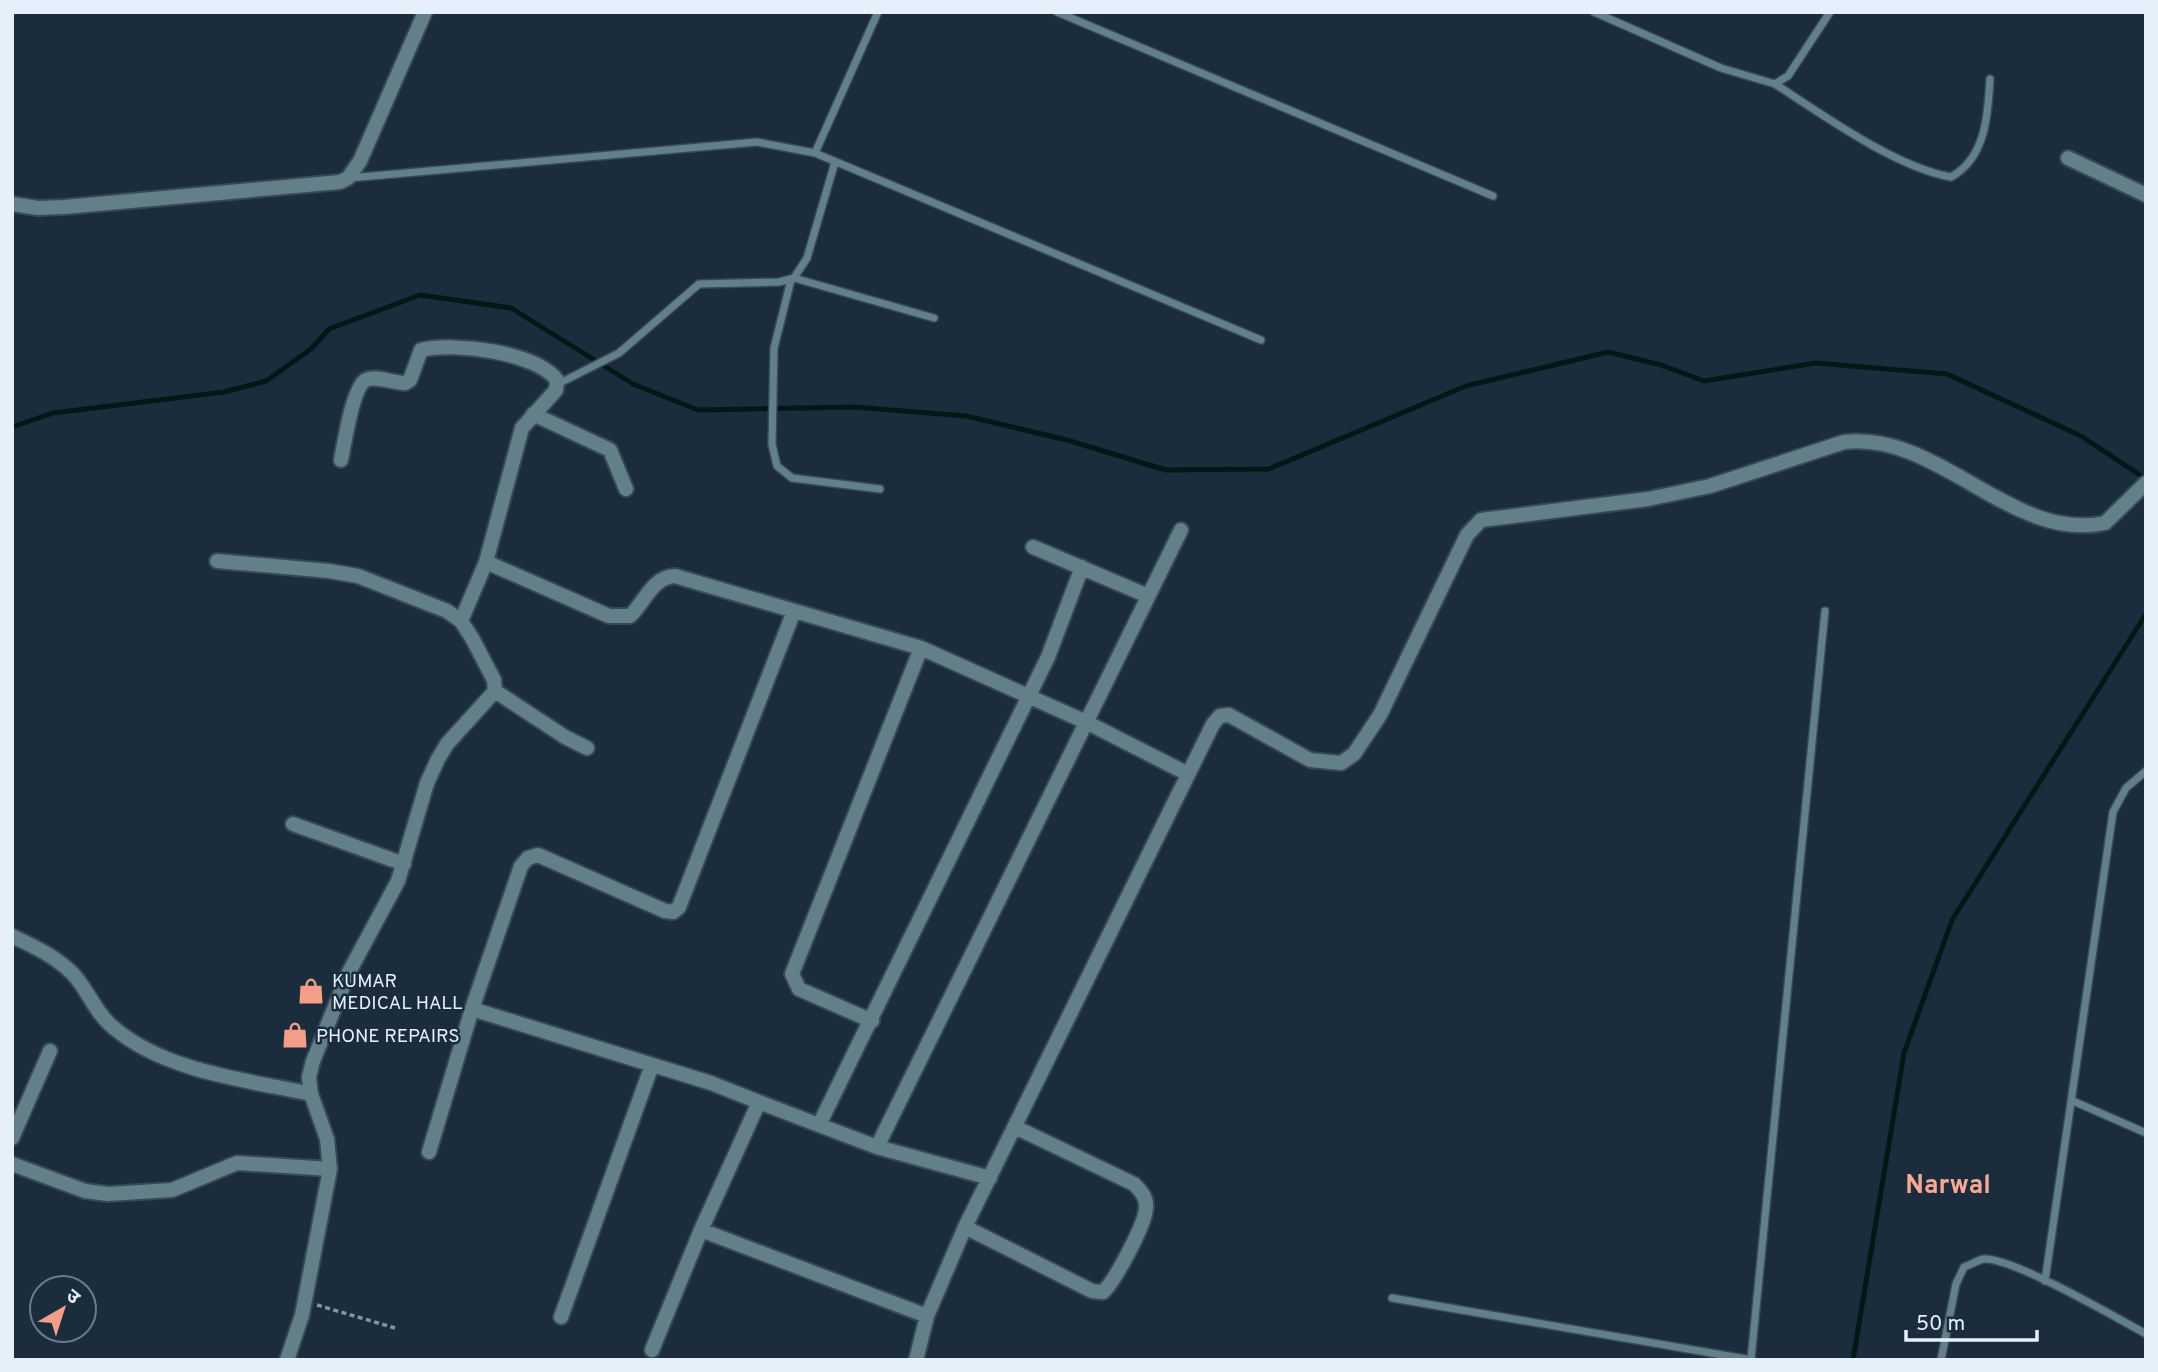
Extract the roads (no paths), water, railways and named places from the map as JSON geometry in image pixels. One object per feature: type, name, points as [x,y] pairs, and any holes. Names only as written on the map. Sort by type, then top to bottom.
[{"type":"street","points":[[12,204],[38,208],[64,207],[330,184],[348,178],[360,161],[425,12]]},
{"type":"street","points":[[2068,158],[2146,195]]},
{"type":"street","points":[[341,460],[356,394],[363,382],[368,378],[405,383],[410,380],[415,359],[421,350],[477,350],[529,360],[552,374],[558,384],[533,414],[518,439],[486,562],[461,621]]},
{"type":"street","points":[[533,414],[610,450],[626,489]]},
{"type":"street","points":[[916,1360],[927,1316],[965,1227],[1188,774],[1220,716],[1229,715],[1310,760],[1341,763],[1354,754],[1380,715],[1466,535],[1474,526],[1490,517],[1648,499],[1710,486],[1844,442],[1861,440],[1901,447],[2030,513],[2075,524],[2105,523],[2144,485]]},
{"type":"street","points":[[877,1147],[1181,530]]},
{"type":"street","points":[[1033,547],[1148,597]]},
{"type":"street","points":[[217,561],[329,570],[358,576],[434,606],[461,621],[494,680],[495,691],[447,744],[438,759],[427,783],[398,881],[349,972],[313,1061],[309,1077],[327,1139],[330,1169],[305,1302],[287,1360]]},
{"type":"street","points":[[486,562],[609,616],[630,616],[657,582],[665,576],[675,576],[921,648],[1086,722],[1188,774]]},
{"type":"street","points":[[819,1125],[1048,657],[1082,567]]},
{"type":"street","points":[[429,1152],[472,1009],[521,866],[527,858],[538,855],[665,911],[673,912],[679,907],[794,611]]},
{"type":"street","points":[[872,1021],[799,989],[792,975],[921,648]]},
{"type":"street","points":[[495,691],[565,737],[587,748]]},
{"type":"street","points":[[293,824],[404,864]]},
{"type":"street","points":[[12,936],[51,957],[73,974],[101,1016],[127,1039],[208,1072],[312,1094]]},
{"type":"street","points":[[472,1009],[652,1065],[877,1147],[990,1178]]},
{"type":"street","points":[[12,1138],[50,1051]]},
{"type":"street","points":[[561,1317],[652,1065]]},
{"type":"street","points":[[652,1350],[701,1230],[759,1102]]},
{"type":"street","points":[[965,1227],[1093,1291],[1102,1292],[1116,1275],[1146,1212],[1146,1200],[1141,1191],[1135,1184],[1015,1127]]},
{"type":"street","points":[[12,1164],[85,1191],[108,1194],[172,1190],[237,1163],[330,1169]]},
{"type":"street","points":[[701,1230],[927,1316]]},
{"type":"lane","points":[[815,153],[878,12]]},
{"type":"lane","points":[[1057,12],[1493,196]]},
{"type":"lane","points":[[1594,12],[1721,68],[1775,84],[1836,124],[1891,153],[1951,177],[1968,165],[1982,137],[1990,79]]},
{"type":"lane","points":[[1775,84],[1788,76],[1830,12]]},
{"type":"lane","points":[[348,178],[757,142],[815,153],[1262,340]]},
{"type":"lane","points":[[835,162],[807,258],[792,279],[774,348],[772,444],[777,466],[792,478],[880,489]]},
{"type":"lane","points":[[558,384],[612,358],[699,284],[792,279],[933,318]]},
{"type":"lane","points":[[1392,1298],[1752,1360],[1825,611]]},
{"type":"lane","points":[[2045,1280],[2113,812],[2126,788],[2146,771]]},
{"type":"lane","points":[[2073,1101],[2146,1133]]},
{"type":"lane","points":[[1941,1360],[1956,1284],[1964,1268],[1984,1259],[2045,1280],[2146,1334]]},
{"type":"waterway","points":[[12,427],[53,413],[224,392],[266,381],[311,349],[329,329],[420,295],[511,308],[633,384],[698,410],[854,407],[966,416],[1067,440],[1166,470],[1269,469],[1466,386],[1608,352],[1661,365],[1704,381],[1815,363],[1947,374],[2081,436],[2146,479]]},
{"type":"waterway","points":[[1853,1360],[1904,1053],[1952,920],[2146,614]]},
{"type":"place","name":"KUMAR MEDICAL HALL","points":[[311,991]]},
{"type":"place","name":"PHONE REPAIRS","points":[[295,1035]]},
{"type":"district","name":"Narwal","points":[[1948,1184]]}]
